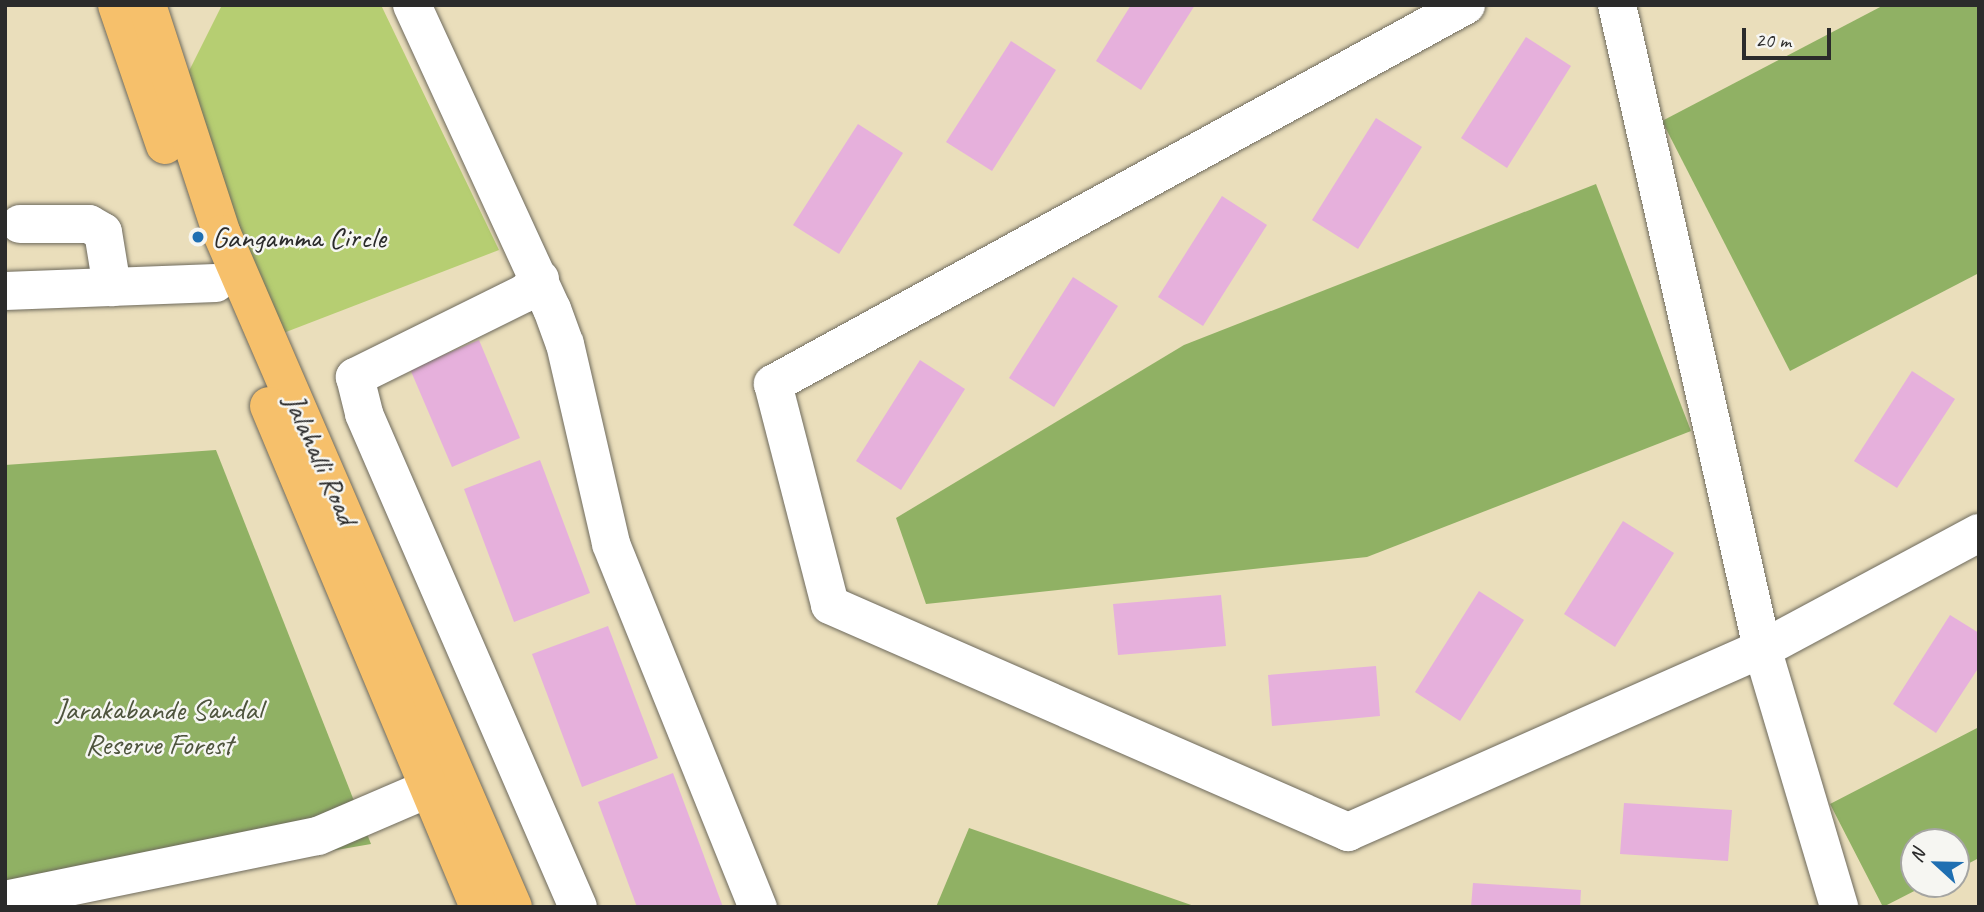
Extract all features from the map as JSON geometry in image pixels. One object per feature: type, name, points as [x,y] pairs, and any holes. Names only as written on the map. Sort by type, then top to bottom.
[{"type":"main road","name":"Jalahalli Road","points":[[117,5],[216,283],[432,788],[479,907]]},
{"type":"main road","name":"Jalahalli Road","points":[[147,5],[222,234],[513,907]]},
{"type":"street","points":[[390,5],[565,344],[611,544],[758,907]]},
{"type":"street","points":[[412,5],[539,294],[537,330],[554,368]]},
{"type":"street","points":[[1465,5],[773,384],[830,605],[1348,832],[1762,648],[1979,533]]},
{"type":"street","points":[[1617,5],[1762,648],[1839,907]]},
{"type":"street","points":[[20,224],[89,224],[103,232],[112,287]]},
{"type":"street","points":[[5,291],[216,283]]},
{"type":"street","points":[[539,294],[355,377],[364,414],[578,907]]},
{"type":"street","points":[[5,900],[318,836],[432,788]]},
{"type":"green space","points":[[222,5],[381,5],[499,250],[273,337],[177,95]]},
{"type":"green space","points":[[1884,5],[1979,5],[1979,273],[1790,371],[1662,121]]},
{"type":"green space","points":[[1596,184],[1691,431],[1367,557],[926,604],[896,518],[1184,345]]},
{"type":"green space","name":"Jarakabande Sandal Reserve Forest","points":[[216,450],[371,844],[5,907],[5,465]]},
{"type":"green space","points":[[1979,727],[1979,858],[1970,863],[1970,828],[1900,828],[1901,898],[1883,907],[1830,804]]},
{"type":"green space","points":[[969,828],[1197,907],[936,907]]},
{"type":"building","points":[[1131,5],[1195,5],[1141,90],[1096,61]]},
{"type":"building","points":[[1526,37],[1571,66],[1507,168],[1461,138]]},
{"type":"building","points":[[1011,41],[1056,70],[992,171],[946,142]]},
{"type":"building","points":[[1376,118],[1422,147],[1358,249],[1312,220]]},
{"type":"building","points":[[858,124],[903,153],[839,254],[793,225]]},
{"type":"building","points":[[1222,196],[1267,225],[1203,326],[1158,297]]},
{"type":"building","points":[[1073,277],[1118,306],[1054,407],[1009,378]]},
{"type":"building","points":[[479,340],[520,438],[452,467],[410,369]]},
{"type":"building","points":[[920,360],[965,389],[901,490],[856,461]]},
{"type":"building","points":[[1912,371],[1955,399],[1897,488],[1854,461]]},
{"type":"building","points":[[540,460],[590,593],[514,622],[464,489]]},
{"type":"building","points":[[1623,521],[1674,553],[1615,647],[1564,614]]},
{"type":"building","points":[[1479,591],[1524,620],[1460,721],[1415,692]]},
{"type":"building","points":[[1221,595],[1226,646],[1118,655],[1113,604]]},
{"type":"building","points":[[1950,615],[1979,633],[1979,667],[1936,733],[1893,704]]},
{"type":"building","points":[[608,626],[658,758],[582,787],[532,654]]},
{"type":"building","points":[[1376,666],[1380,716],[1272,726],[1268,675]]},
{"type":"building","points":[[673,773],[723,907],[637,907],[598,802]]},
{"type":"building","points":[[1624,803],[1732,810],[1728,861],[1620,854]]},
{"type":"building","points":[[1473,883],[1581,890],[1580,907],[1471,907]]},
{"type":"place","name":"Gangamma Circle","points":[[198,237]]}]
